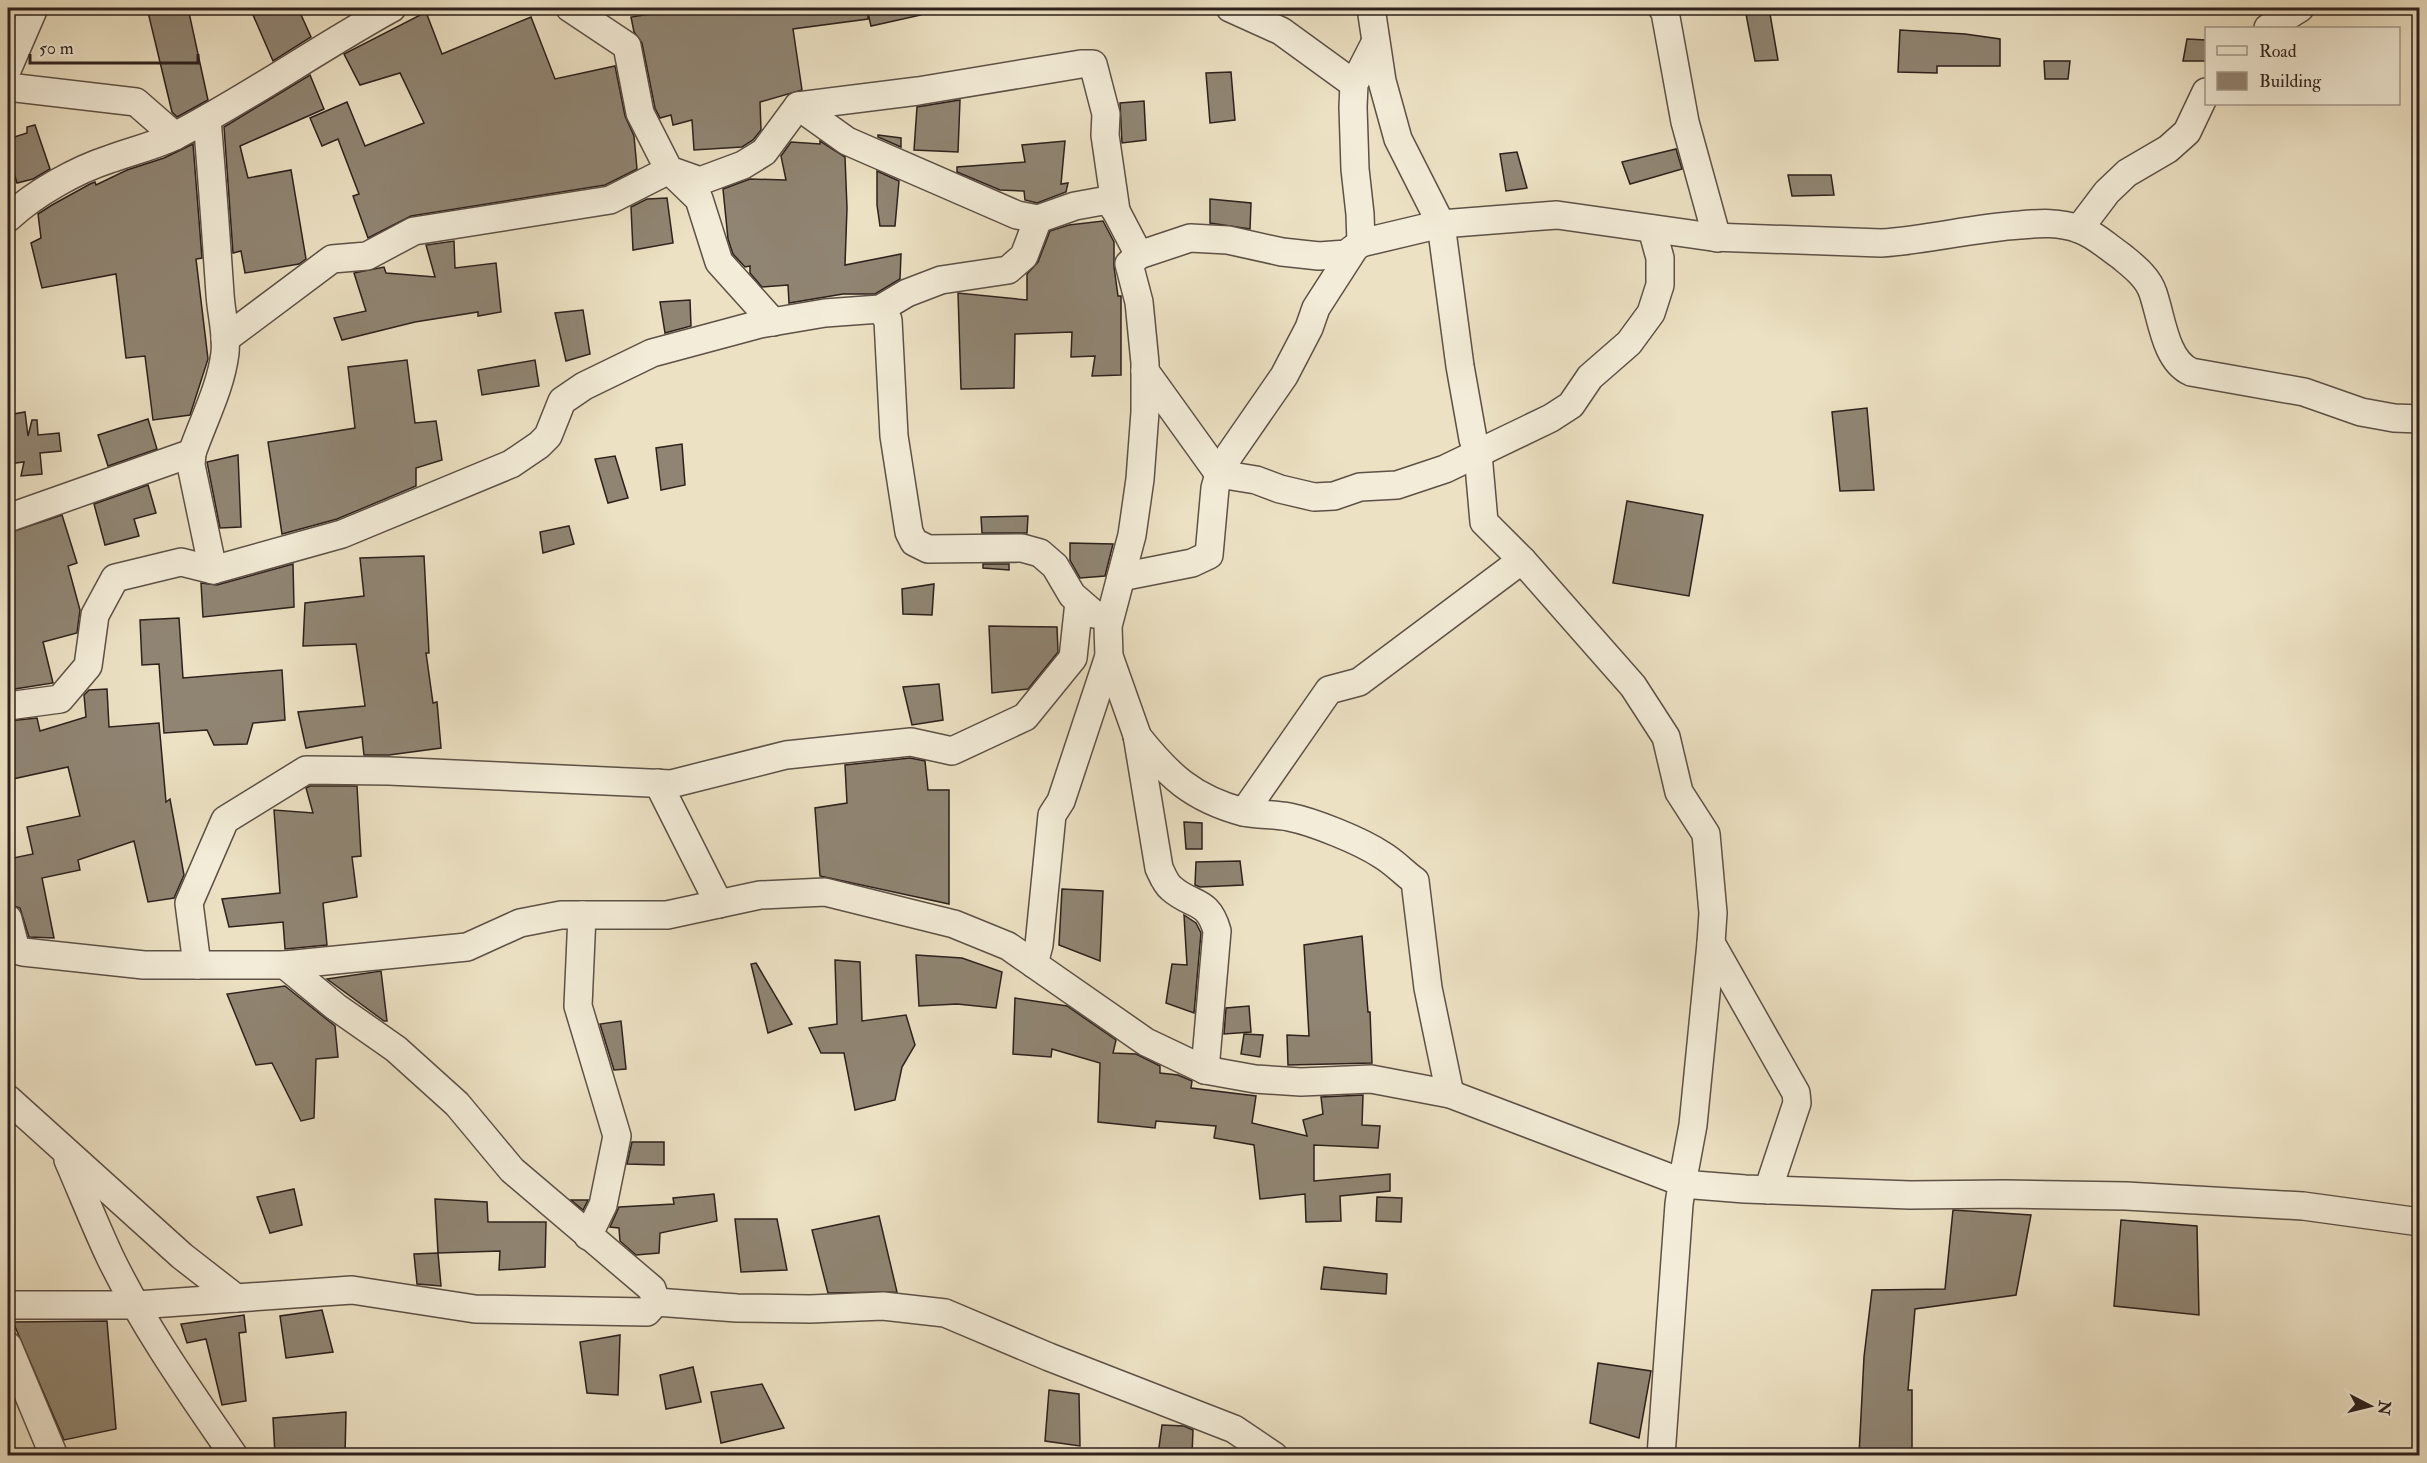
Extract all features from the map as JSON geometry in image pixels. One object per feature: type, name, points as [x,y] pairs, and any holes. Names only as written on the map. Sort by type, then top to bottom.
[{"type":"street","points":[[8,68],[34,8]]},
{"type":"street","points":[[8,218],[68,176],[108,159],[158,144],[231,107],[351,30],[392,8]]},
{"type":"street","points":[[570,8],[627,46],[640,113],[669,170],[699,199],[719,262],[773,322]]},
{"type":"street","points":[[1230,8],[1281,30],[1354,84]]},
{"type":"street","points":[[1371,8],[1382,81],[1398,140],[1441,224],[1460,366],[1473,439],[1478,454],[1484,522],[1522,560],[1633,686],[1666,737],[1679,792],[1706,834],[1713,913],[1711,943],[1704,1035],[1693,1125],[1682,1184],[1661,1455]]},
{"type":"street","points":[[1662,8],[1685,122],[1717,238]]},
{"type":"street","points":[[2270,27],[2300,8]]},
{"type":"street","points":[[1122,577],[1192,563],[1209,555],[1215,488],[1219,474],[1230,454],[1284,376],[1309,328],[1316,308],[1357,246],[1360,214],[1354,159],[1354,84],[1376,43]]},
{"type":"street","points":[[225,339],[332,259],[367,255],[414,231],[610,200],[669,170],[700,181],[743,165],[764,152],[798,106],[918,91],[1081,64],[1093,64],[1106,114],[1105,135],[1116,211]]},
{"type":"street","points":[[8,87],[136,102],[175,136]]},
{"type":"street","points":[[2079,229],[2107,192],[2127,173],[2168,149],[2187,132],[2205,94]]},
{"type":"street","points":[[798,106],[847,141],[1017,215],[1038,219],[1075,206],[1108,200],[1139,255]]},
{"type":"street","points":[[207,119],[225,354],[218,383],[192,453],[191,465],[213,570]]},
{"type":"street","points":[[1205,1070],[1217,931],[1213,917],[1208,910],[1169,887],[1159,868],[1137,735],[1110,656],[1108,626],[1132,535],[1140,479],[1145,371],[1139,303],[1129,264],[1139,255],[1190,238],[1228,240],[1282,252],[1338,256],[1357,246],[1441,224],[1557,215],[1717,238],[1881,243],[1904,242],[1984,227],[2047,223],[2079,229],[2104,243],[2136,268],[2151,286],[2168,343],[2180,367],[2191,372],[2304,392],[2361,412],[2394,418],[2420,419]]},
{"type":"street","points":[[8,706],[60,699],[88,666],[95,615],[115,578],[181,562],[213,570],[342,534],[511,464],[548,436],[562,401],[584,386],[652,353],[773,322],[825,313],[880,309],[907,293],[941,280],[1008,270],[1024,256],[1038,219]]},
{"type":"street","points":[[1145,371],[1219,474],[1256,480],[1280,489],[1314,497],[1334,496],[1360,487],[1397,485],[1445,469],[1478,454],[1551,418],[1571,405],[1590,377],[1629,343],[1651,313],[1660,285],[1660,258],[1652,229]]},
{"type":"street","points":[[880,309],[888,320],[894,436],[909,532],[914,542],[928,549],[1022,548],[1040,553],[1055,566],[1067,589],[1079,602],[1108,626]]},
{"type":"street","points":[[8,518],[192,453]]},
{"type":"street","points":[[1244,812],[1329,690],[1359,682],[1522,560]]},
{"type":"street","points":[[197,964],[189,903],[225,820],[306,770],[389,771],[671,784],[786,755],[808,752],[911,742],[952,751],[1025,717],[1073,658],[1079,602]]},
{"type":"street","points":[[1034,964],[1039,945],[1052,815],[1061,801],[1110,656]]},
{"type":"street","points":[[1137,735],[1159,763],[1178,782],[1202,796],[1244,812],[1289,817],[1331,831],[1382,855],[1415,881],[1428,988],[1450,1094]]},
{"type":"street","points":[[658,783],[719,904]]},
{"type":"street","points":[[8,919],[12,949],[144,965],[285,965],[467,947],[520,923],[561,915],[667,915],[760,895],[825,892],[954,924],[1008,946],[1146,1042],[1205,1070],[1255,1079],[1301,1082],[1371,1078],[1450,1094],[1682,1184],[1768,1190],[1910,1195],[2126,1196],[2303,1206],[2420,1222]]},
{"type":"street","points":[[582,915],[578,1006],[617,1136],[603,1205],[588,1236]]},
{"type":"street","points":[[1711,943],[1796,1093],[1797,1103],[1768,1190]]},
{"type":"street","points":[[285,965],[336,1007],[396,1049],[457,1104],[512,1170],[651,1290],[656,1302]]},
{"type":"street","points":[[8,1099],[65,1153],[182,1256],[236,1298]]},
{"type":"street","points":[[65,1153],[110,1258],[172,1367],[234,1455]]},
{"type":"street","points":[[8,1305],[137,1305],[352,1290],[475,1309],[647,1312],[656,1302]]},
{"type":"street","points":[[656,1302],[728,1308],[810,1309],[883,1306],[945,1313],[1049,1357],[1234,1429],[1274,1455]]},
{"type":"street","points":[[8,1346],[54,1455]]},
{"type":"building","points":[[147,8],[188,8],[208,100],[177,117],[172,112]]},
{"type":"building","points":[[250,8],[298,8],[311,37],[273,61]]},
{"type":"building","points":[[690,8],[920,8],[921,15],[871,26],[868,13],[868,19],[793,29],[802,90],[760,102],[761,130],[753,140],[742,147],[694,150],[692,120],[673,125],[671,115],[660,118],[655,108],[642,43],[634,32],[631,17]]},
{"type":"building","points":[[1769,8],[1778,60],[1755,61],[1745,9]]},
{"type":"building","points":[[426,12],[442,54],[531,17],[555,79],[615,66],[625,116],[634,136],[637,169],[605,185],[411,216],[368,238],[353,196],[359,194],[338,139],[322,146],[310,118],[347,102],[365,146],[424,123],[400,73],[360,85],[344,54]]},
{"type":"building","points":[[1900,30],[1965,34],[2000,39],[2000,66],[1937,66],[1937,73],[1898,72]]},
{"type":"building","points":[[2187,39],[2205,40],[2205,61],[2183,61]]},
{"type":"building","points":[[2044,61],[2070,61],[2068,79],[2045,79]]},
{"type":"building","points":[[1231,72],[1235,120],[1210,123],[1206,73]]},
{"type":"building","points":[[310,75],[324,109],[240,146],[248,178],[291,170],[306,259],[299,264],[245,273],[241,251],[233,253],[224,127]]},
{"type":"building","points":[[960,100],[958,152],[914,150],[917,107]]},
{"type":"building","points":[[1144,101],[1146,140],[1122,143],[1120,103]]},
{"type":"building","points":[[35,125],[50,169],[33,179],[17,183],[8,153],[8,139],[27,133],[27,127]]},
{"type":"building","points":[[878,135],[901,138],[901,147],[878,137]]},
{"type":"building","points":[[820,141],[845,157],[847,208],[845,265],[901,254],[900,279],[875,294],[843,294],[789,303],[788,285],[762,287],[750,273],[750,266],[745,267],[733,254],[728,239],[723,189],[750,179],[786,180],[781,156],[791,142],[820,144]]},
{"type":"building","points":[[1065,141],[1061,184],[1068,183],[1066,192],[1037,203],[1025,200],[1024,191],[1000,190],[957,172],[957,167],[1025,162],[1022,145]]},
{"type":"building","points":[[193,144],[202,258],[196,259],[208,359],[190,415],[153,420],[145,356],[126,358],[116,274],[42,288],[31,243],[41,238],[38,214],[52,205],[90,184],[95,182],[96,185]]},
{"type":"building","points":[[1676,149],[1682,169],[1630,184],[1622,162]]},
{"type":"building","points":[[1517,152],[1527,188],[1506,191],[1500,154]]},
{"type":"building","points":[[877,171],[899,181],[895,226],[880,226],[877,205]]},
{"type":"building","points":[[1788,175],[1831,175],[1834,195],[1792,196]]},
{"type":"building","points":[[667,198],[673,243],[633,250],[631,207],[647,199]]},
{"type":"building","points":[[1210,199],[1251,203],[1250,229],[1210,223]]},
{"type":"building","points":[[1103,221],[1114,242],[1114,267],[1118,296],[1121,296],[1121,375],[1092,376],[1095,356],[1071,357],[1072,332],[1015,334],[1014,388],[961,389],[958,293],[1027,300],[1027,274],[1038,262],[1050,231],[1069,225]]},
{"type":"building","points":[[454,241],[455,268],[496,263],[501,312],[478,316],[478,312],[415,322],[342,340],[334,318],[366,311],[354,273],[384,267],[386,273],[435,277],[426,245]]},
{"type":"building","points":[[690,300],[691,326],[665,333],[660,302]]},
{"type":"building","points":[[583,310],[590,354],[566,361],[555,313]]},
{"type":"building","points":[[407,360],[415,423],[436,421],[442,460],[416,468],[416,486],[337,519],[282,534],[268,442],[355,428],[348,367]]},
{"type":"building","points":[[535,360],[539,386],[482,395],[478,370]]},
{"type":"building","points":[[1867,408],[1874,490],[1840,491],[1832,412]]},
{"type":"building","points":[[25,412],[28,436],[32,420],[37,420],[38,435],[59,433],[61,451],[40,453],[42,474],[21,476],[24,462],[8,464],[8,415]]},
{"type":"building","points":[[148,419],[157,449],[108,466],[98,435]]},
{"type":"building","points":[[682,444],[685,485],[661,490],[656,448]]},
{"type":"building","points":[[238,455],[241,527],[220,528],[207,462]]},
{"type":"building","points":[[615,456],[628,498],[608,503],[595,459]]},
{"type":"building","points":[[148,485],[156,513],[134,519],[139,536],[105,545],[94,504]]},
{"type":"building","points":[[1627,501],[1703,515],[1689,596],[1613,583]]},
{"type":"building","points":[[62,515],[77,563],[68,566],[80,610],[77,633],[43,642],[53,683],[8,690],[8,533]]},
{"type":"building","points":[[1028,516],[1027,533],[982,533],[981,517]]},
{"type":"building","points":[[569,526],[574,544],[543,553],[540,532]]},
{"type":"building","points":[[1070,543],[1113,544],[1105,576],[1080,578],[1070,560]]},
{"type":"building","points":[[424,556],[429,653],[426,653],[433,703],[437,702],[441,748],[389,755],[364,755],[362,737],[306,748],[298,712],[365,706],[356,644],[303,646],[305,603],[364,596],[360,558]]},
{"type":"building","points":[[293,564],[294,607],[203,617],[201,583],[217,585]]},
{"type":"building","points":[[983,564],[1009,564],[1009,570],[983,568]]},
{"type":"building","points":[[934,584],[932,615],[903,614],[902,589]]},
{"type":"building","points":[[179,618],[183,678],[282,670],[285,720],[253,723],[247,744],[214,745],[207,730],[164,733],[159,664],[142,665],[140,620]]},
{"type":"building","points":[[989,626],[1057,627],[1058,652],[1028,689],[992,693]]},
{"type":"building","points":[[939,684],[943,720],[912,725],[903,687]]},
{"type":"building","points":[[107,689],[109,727],[159,723],[166,802],[170,799],[184,875],[174,898],[148,902],[134,841],[78,860],[80,870],[42,878],[54,938],[29,937],[20,908],[8,904],[8,859],[33,854],[27,827],[80,816],[68,767],[8,780],[8,721],[37,718],[40,731],[86,717],[84,695],[89,690]]},
{"type":"building","points":[[910,758],[925,761],[928,790],[949,790],[949,904],[820,876],[815,808],[847,803],[845,765]]},
{"type":"building","points":[[310,786],[357,786],[361,856],[352,857],[357,897],[323,903],[327,945],[285,949],[283,922],[229,927],[222,899],[280,893],[274,810],[313,813],[306,788]]},
{"type":"building","points":[[1184,822],[1202,823],[1202,849],[1186,849]]},
{"type":"building","points":[[1240,861],[1243,885],[1200,887],[1195,885],[1196,862]]},
{"type":"building","points":[[1062,889],[1103,891],[1100,961],[1059,945]]},
{"type":"building","points":[[1184,915],[1196,923],[1201,933],[1194,1013],[1166,1003],[1172,964],[1187,965]]},
{"type":"building","points":[[1362,936],[1368,1012],[1370,1012],[1372,1063],[1288,1065],[1287,1035],[1309,1036],[1304,945]]},
{"type":"building","points":[[916,955],[962,958],[1002,972],[996,1008],[957,1004],[919,1006]]},
{"type":"building","points":[[835,960],[860,962],[862,1021],[906,1015],[915,1045],[902,1067],[895,1100],[855,1110],[844,1053],[821,1053],[809,1028],[837,1024]]},
{"type":"building","points":[[756,963],[792,1024],[768,1033],[751,964]]},
{"type":"building","points":[[381,971],[387,1021],[327,979]]},
{"type":"building","points":[[285,986],[335,1026],[338,1057],[316,1059],[314,1118],[301,1121],[272,1063],[256,1065],[227,994]]},
{"type":"building","points":[[1015,998],[1067,1006],[1116,1040],[1113,1053],[1136,1054],[1160,1066],[1160,1073],[1178,1075],[1192,1081],[1191,1088],[1256,1096],[1252,1123],[1307,1136],[1303,1120],[1323,1114],[1321,1097],[1363,1095],[1362,1125],[1380,1126],[1378,1148],[1314,1145],[1314,1181],[1390,1174],[1390,1191],[1340,1196],[1341,1221],[1306,1222],[1305,1194],[1260,1199],[1254,1145],[1214,1138],[1216,1126],[1156,1121],[1155,1128],[1098,1122],[1100,1063],[1052,1049],[1051,1057],[1013,1054]]},
{"type":"building","points":[[1249,1006],[1251,1032],[1224,1034],[1226,1008]]},
{"type":"building","points":[[621,1021],[626,1069],[614,1070],[600,1024]]},
{"type":"building","points":[[1244,1034],[1263,1035],[1260,1057],[1241,1054]]},
{"type":"building","points":[[632,1142],[664,1142],[664,1165],[627,1164]]},
{"type":"building","points":[[294,1189],[302,1225],[270,1233],[257,1197]]},
{"type":"building","points":[[714,1194],[717,1221],[660,1233],[659,1253],[636,1255],[620,1241],[619,1228],[610,1227],[619,1207],[674,1204],[673,1198]]},
{"type":"building","points":[[1377,1197],[1402,1198],[1401,1222],[1376,1221]]},
{"type":"building","points":[[435,1199],[487,1202],[488,1222],[546,1222],[545,1267],[499,1270],[500,1251],[438,1253]]},
{"type":"building","points":[[571,1200],[588,1200],[583,1210]]},
{"type":"building","points":[[1953,1210],[2031,1215],[2016,1295],[1915,1309],[1908,1390],[1912,1390],[1912,1455],[1859,1455],[1864,1357],[1872,1290],[1945,1289]]},
{"type":"building","points":[[879,1216],[897,1292],[828,1293],[812,1230]]},
{"type":"building","points":[[735,1219],[777,1219],[787,1270],[741,1272]]},
{"type":"building","points":[[2121,1220],[2197,1226],[2199,1315],[2114,1306]]},
{"type":"building","points":[[438,1253],[441,1286],[417,1284],[414,1254]]},
{"type":"building","points":[[1324,1267],[1387,1274],[1386,1294],[1321,1289]]},
{"type":"building","points":[[322,1310],[333,1352],[286,1358],[280,1316]]},
{"type":"building","points":[[244,1315],[246,1332],[239,1333],[246,1401],[222,1405],[206,1339],[187,1343],[181,1324]]},
{"type":"building","points":[[107,1321],[116,1429],[64,1440],[13,1322]]},
{"type":"building","points":[[620,1335],[618,1395],[587,1393],[580,1342]]},
{"type":"building","points":[[1598,1363],[1651,1371],[1639,1438],[1590,1423]]},
{"type":"building","points":[[693,1367],[701,1402],[666,1409],[660,1375]]},
{"type":"building","points":[[762,1384],[784,1428],[721,1443],[711,1392]]},
{"type":"building","points":[[1049,1390],[1079,1394],[1080,1446],[1045,1441]]},
{"type":"building","points":[[346,1412],[345,1455],[275,1455],[273,1418]]},
{"type":"building","points":[[1162,1425],[1184,1426],[1193,1430],[1192,1455],[1158,1455]]}]
